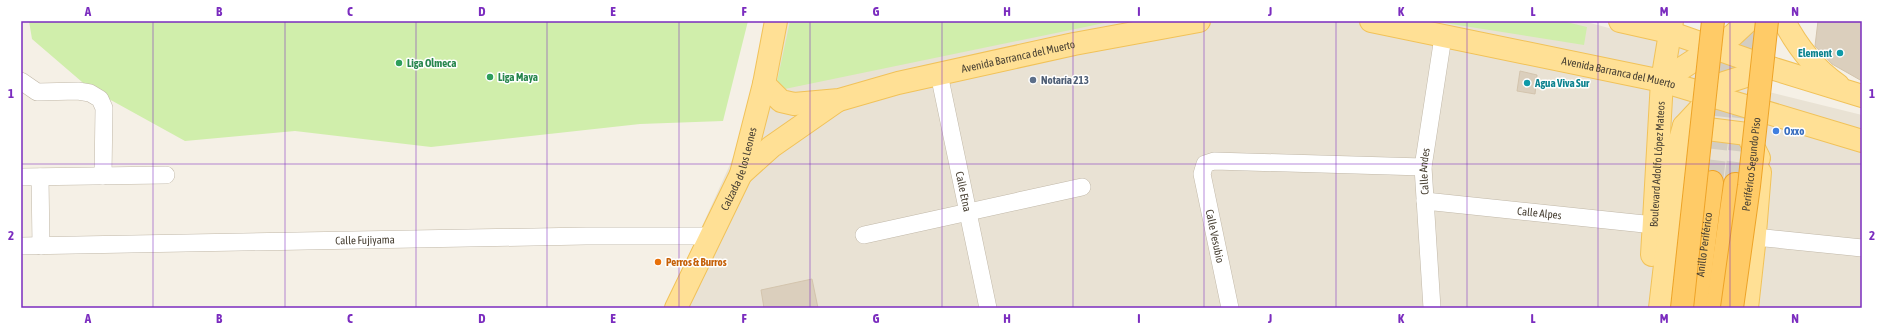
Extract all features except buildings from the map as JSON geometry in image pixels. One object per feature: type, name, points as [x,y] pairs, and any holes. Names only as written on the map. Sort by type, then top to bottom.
[{"type":"highway","points":[[1682,308],[1713,21]]},
{"type":"highway","name":"Periférico Segundo Piso","points":[[1732,308],[1749,186],[1767,21]]},
{"type":"highway","name":"Anillo Periférico","points":[[1696,308],[1712,182]]},
{"type":"highway","name":"Anillo Periférico","points":[[1717,308],[1735,184]]},
{"type":"main road","name":"Calzada de los Leones","points":[[676,308],[741,174],[764,84],[776,21]]},
{"type":"main road","name":"Avenida Barranca del Muerto","points":[[764,84],[781,101],[794,104],[839,100],[939,74],[1074,44],[1198,21]]},
{"type":"main road","name":"Avenida Barranca del Muerto","points":[[1371,21],[1662,81],[1718,90]]},
{"type":"main road","points":[[1620,21],[1671,26],[1771,68],[1855,94]]},
{"type":"main road","points":[[1662,81],[1704,41],[1733,35],[1748,21]]},
{"type":"main road","points":[[1747,308],[1775,21]]},
{"type":"main road","points":[[1784,21],[1796,43],[1815,65],[1855,94]]},
{"type":"main road","name":"Boulevard Adolfo López Mateos","points":[[1649,308],[1662,81],[1671,26]]},
{"type":"main road","points":[[1704,41],[1718,90],[1767,114],[1862,141]]},
{"type":"main road","points":[[1660,308],[1679,143],[1684,126],[1718,90],[1771,68]]},
{"type":"main road","name":"Avenida Barranca del Muerto","points":[[741,174],[771,147],[839,100]]},
{"type":"main road","points":[[1684,126],[1748,134],[1761,162]]},
{"type":"street","name":"Calle Andes","points":[[1432,308],[1424,166],[1443,36]]},
{"type":"street","name":"Calle Etna","points":[[939,74],[988,308]]},
{"type":"street","points":[[21,82],[37,92]]},
{"type":"street","points":[[21,100],[37,92],[78,90],[90,93],[100,99],[104,108],[103,176]]},
{"type":"street","name":"Calle Vesubio","points":[[1230,308],[1202,174],[1205,164],[1214,161],[1424,166]]},
{"type":"street","points":[[21,177],[166,175]]},
{"type":"street","points":[[40,177],[41,246]]},
{"type":"street","points":[[864,235],[1082,187]]},
{"type":"street","name":"Calle Alpes","points":[[1425,201],[1654,225]]},
{"type":"street","name":"Calle Fujiyama","points":[[21,246],[586,236],[710,236]]},
{"type":"street","points":[[1755,237],[1862,248]]},
{"type":"shaded area","points":[[774,21],[1583,21],[1705,54],[1749,87],[1862,115],[1862,308],[665,308],[752,116]]},
{"type":"green space","name":"Liga Olmeca","points":[[29,21],[748,21],[723,121],[640,124],[431,147],[295,131],[185,141],[89,88],[32,39]]},
{"type":"green space","points":[[790,21],[1114,21],[775,91]]},
{"type":"green space","points":[[1432,21],[1562,21],[1587,27],[1584,45]]},
{"type":"tunnel","points":[[1735,184],[1754,21]]},
{"type":"tunnel","points":[[1712,182],[1730,34]]},
{"type":"place","name":"Element","points":[[1840,53]]},
{"type":"place","name":"Liga Olmeca","points":[[399,63]]},
{"type":"place","name":"Liga Maya","points":[[490,77]]},
{"type":"place","name":"Notaría 213","points":[[1033,80]]},
{"type":"place","name":"Agua Viva Sur","points":[[1527,83]]},
{"type":"place","name":"Oxxo","points":[[1776,131]]},
{"type":"place","name":"Perros & Burros","points":[[658,262]]}]
